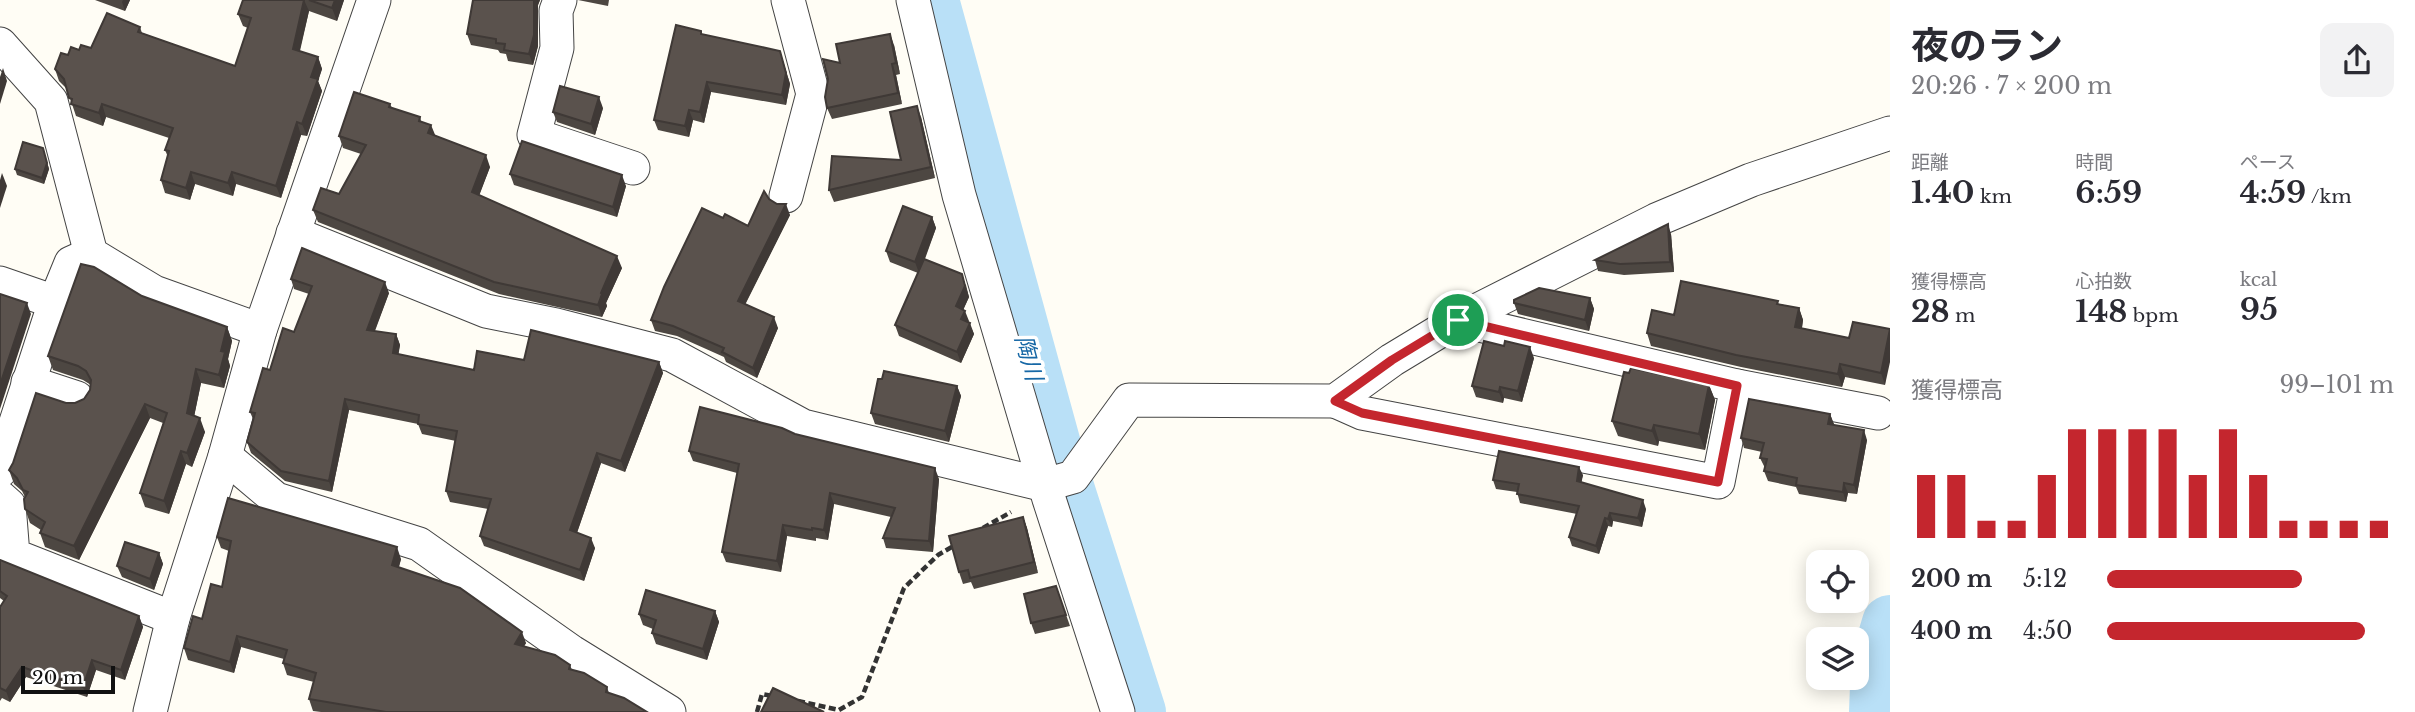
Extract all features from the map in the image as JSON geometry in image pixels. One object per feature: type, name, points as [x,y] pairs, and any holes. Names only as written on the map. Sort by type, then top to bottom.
[{"type":"street","points":[[150,712],[173,618],[225,456],[260,330],[374,0]]},
{"type":"street","points":[[560,0],[556,11],[557,48],[534,135],[633,168]]},
{"type":"street","points":[[786,196],[813,94],[788,0]]},
{"type":"street","points":[[913,0],[959,195],[1056,486],[1118,712]]},
{"type":"street","points":[[0,44],[51,101],[91,254],[154,292],[260,330]]},
{"type":"street","points":[[1335,401],[1392,360],[1458,320],[1656,220],[1751,180],[1890,133]]},
{"type":"street","points":[[293,233],[486,311],[556,325],[672,355],[803,426],[1056,486]]},
{"type":"street","points":[[0,471],[55,302],[71,263],[91,254]]},
{"type":"street","points":[[0,283],[55,302]]},
{"type":"street","points":[[1458,320],[1737,386],[1878,413]]},
{"type":"street","points":[[28,382],[77,398]]},
{"type":"street","points":[[1056,486],[1129,400],[1335,401],[1362,413],[1718,482],[1737,386]]},
{"type":"street","points":[[225,456],[276,499],[419,544],[572,652],[669,712]]},
{"type":"street","points":[[0,497],[9,505],[13,555],[173,618]]},
{"type":"path","points":[[973,534],[1056,486]]},
{"type":"path","points":[[788,699],[839,710],[862,696],[904,588],[938,555],[961,541]]},
{"type":"path","points":[[757,712],[762,694],[775,696]]},
{"type":"building","points":[[243,0],[304,0],[293,49],[318,57],[311,77],[318,79],[302,124],[297,122],[276,186],[232,172],[228,183],[191,172],[186,188],[161,180],[169,151],[165,150],[173,128],[102,104],[99,113],[71,104],[72,99],[69,98],[64,79],[55,69],[61,53],[68,55],[71,47],[79,50],[81,45],[91,48],[107,13],[140,27],[138,32],[235,66],[251,18],[238,14]]},
{"type":"building","points":[[309,0],[335,0],[332,8]]},
{"type":"building","points":[[473,0],[534,0],[534,35],[529,54],[504,50],[505,44],[496,43],[496,39],[467,34]]},
{"type":"building","points":[[676,25],[701,31],[701,34],[780,51],[786,73],[782,95],[707,82],[700,112],[689,110],[685,126],[654,120]]},
{"type":"building","points":[[890,34],[898,93],[827,108],[825,97],[828,79],[823,59],[840,63],[836,44]]},
{"type":"building","points":[[560,86],[599,97],[591,124],[553,112]]},
{"type":"building","points":[[354,92],[420,117],[419,121],[431,125],[428,133],[486,155],[472,192],[617,256],[598,305],[494,282],[313,210],[321,188],[339,194],[366,145],[339,136]]},
{"type":"building","points":[[917,106],[931,167],[829,190],[832,156],[901,160],[890,112]]},
{"type":"building","points":[[522,141],[622,175],[613,207],[510,174]]},
{"type":"building","points":[[23,142],[43,148],[47,163],[42,178],[15,169]]},
{"type":"building","points":[[764,191],[769,199],[777,204],[786,204],[738,301],[774,317],[753,368],[722,352],[724,348],[673,326],[651,320],[702,208],[723,218],[725,214],[748,226]]},
{"type":"building","points":[[903,206],[932,217],[915,262],[886,251]]},
{"type":"building","points":[[1668,224],[1670,262],[1620,264],[1595,260]]},
{"type":"building","points":[[302,248],[385,282],[367,330],[396,334],[393,353],[474,370],[477,351],[524,360],[531,330],[659,362],[621,461],[597,453],[570,530],[591,538],[580,570],[480,536],[491,499],[446,491],[457,431],[418,424],[419,415],[345,399],[329,481],[281,471],[247,442],[255,413],[250,412],[263,368],[270,370],[283,328],[294,332],[312,286],[291,279]]},
{"type":"building","points":[[924,259],[962,274],[965,286],[956,306],[965,311],[961,319],[970,323],[957,352],[895,325]]},
{"type":"building","points":[[81,264],[94,267],[142,296],[227,327],[221,351],[225,352],[219,375],[196,369],[187,413],[200,418],[187,453],[181,451],[164,501],[140,493],[167,413],[145,404],[74,546],[40,533],[45,522],[25,509],[24,499],[28,492],[23,490],[9,470],[36,393],[66,403],[75,403],[84,399],[90,390],[91,380],[86,371],[48,356]]},
{"type":"building","points":[[1681,281],[1778,301],[1777,304],[1799,308],[1795,327],[1849,338],[1853,322],[1890,329],[1881,373],[1840,364],[1838,374],[1736,355],[1647,333],[1652,310],[1674,315]]},
{"type":"building","points":[[1539,288],[1590,298],[1585,320],[1514,303],[1514,300]]},
{"type":"building","points":[[0,294],[27,303],[0,385]]},
{"type":"building","points":[[1484,341],[1504,346],[1505,341],[1530,347],[1518,391],[1500,387],[1499,392],[1472,386]]},
{"type":"building","points":[[1631,368],[1709,385],[1699,434],[1654,425],[1652,431],[1612,421],[1624,372],[1629,373]]},
{"type":"building","points":[[884,371],[957,386],[945,431],[871,413],[878,379],[882,379]]},
{"type":"building","points":[[1749,399],[1830,414],[1828,424],[1864,430],[1854,485],[1844,483],[1843,492],[1796,485],[1797,478],[1764,471],[1767,459],[1760,458],[1764,443],[1741,438]]},
{"type":"building","points":[[700,407],[782,428],[795,434],[935,468],[929,541],[883,538],[895,508],[830,493],[824,530],[783,525],[777,561],[722,552],[739,464],[689,451]]},
{"type":"building","points":[[1499,451],[1579,467],[1577,481],[1643,500],[1638,518],[1610,513],[1608,519],[1605,518],[1596,546],[1569,537],[1579,506],[1517,494],[1519,484],[1493,480]]},
{"type":"building","points":[[228,498],[397,547],[392,565],[460,588],[522,632],[515,644],[555,655],[570,665],[569,669],[584,673],[607,687],[606,692],[624,698],[647,712],[386,712],[309,699],[316,673],[283,663],[287,650],[237,636],[230,662],[184,648],[193,616],[202,619],[211,584],[222,587],[231,541],[217,537]]},
{"type":"building","points":[[1023,517],[1034,562],[970,578],[968,570],[959,572],[949,536]]},
{"type":"building","points":[[125,542],[159,553],[150,579],[117,566]]},
{"type":"building","points":[[0,560],[139,616],[121,670],[92,660],[83,687],[22,667],[6,691],[0,688],[0,607],[7,596],[0,591]]},
{"type":"building","points":[[1056,586],[1066,615],[1031,623],[1024,594]]},
{"type":"building","points":[[646,590],[715,611],[703,649],[652,633],[656,620],[639,614]]},
{"type":"building","points":[[773,688],[824,712],[761,712]]},
{"type":"waterway","name":"陶川","points":[[931,0],[1056,456],[1138,712]]},
{"type":"waterway","points":[[1877,712],[1879,660],[1890,623]]},
{"type":"route","points":[[1458,320],[1737,386],[1718,482],[1362,413],[1335,401],[1392,360],[1458,320]]}]
